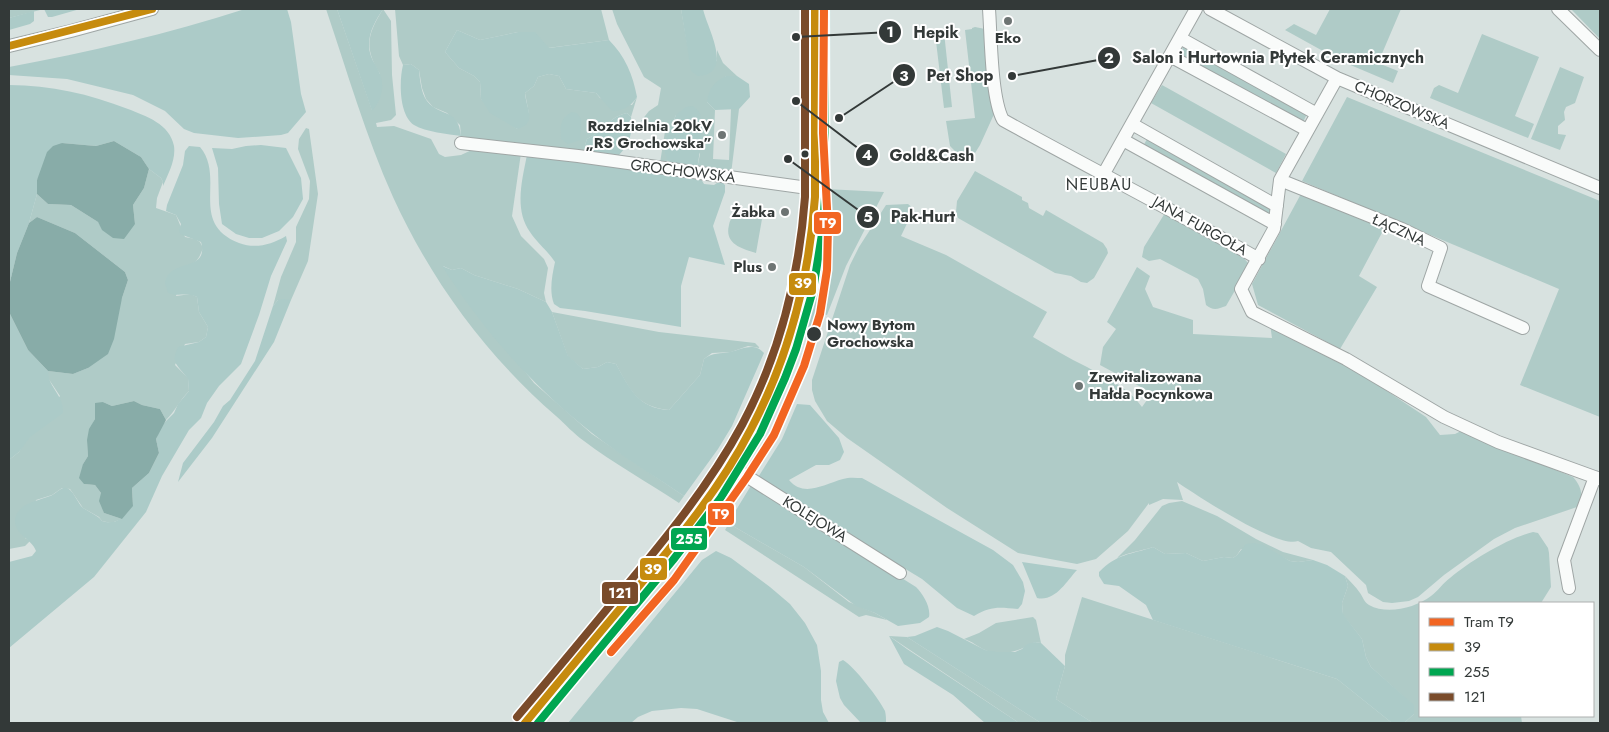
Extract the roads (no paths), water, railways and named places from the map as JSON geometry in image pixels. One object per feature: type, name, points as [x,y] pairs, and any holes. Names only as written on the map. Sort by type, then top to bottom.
[{"type":"street","points":[[9,46],[152,9]]},
{"type":"street","points":[[525,723],[673,545],[729,465],[751,429],[776,373],[803,290],[813,228],[815,189],[815,9]]},
{"type":"street","name":"JANA FURGOŁA","points":[[989,9],[996,92],[999,112],[1003,120],[1259,259]]},
{"type":"street","points":[[1104,175],[1196,9]]},
{"type":"street","name":"CHORZOWSKA","points":[[1210,9],[1337,78],[1600,188]]},
{"type":"street","points":[[1558,9],[1600,50]]},
{"type":"street","points":[[1180,38],[1317,114]]},
{"type":"street","points":[[1170,56],[1307,130]]},
{"type":"street","points":[[1337,78],[1280,180],[1274,229],[1241,289],[1252,312],[1346,359],[1444,417],[1498,442],[1598,478],[1564,560],[1569,588]]},
{"type":"street","points":[[1132,124],[1278,206]]},
{"type":"street","points":[[1123,140],[1275,224]]},
{"type":"street","name":"GROCHOWSKA","points":[[461,143],[578,156],[815,189]]},
{"type":"street","name":"ŁĄCZNA","points":[[1280,180],[1402,230],[1440,248],[1428,286],[1523,328]]},
{"type":"street","name":"KOLEJOWA","points":[[729,465],[900,574]]},
{"type":"tram line","name":"T9","points":[[611,652],[674,580],[747,477],[774,435],[804,366],[820,314],[827,270],[828,227],[823,133],[824,9]]},
{"type":"place","name":"Eko","points":[[1008,21]]},
{"type":"place","name":"Hepik","points":[[796,37]]},
{"type":"place","name":"Salon i Hurtownia Płytek Ceramicznych","points":[[1012,76]]},
{"type":"place","name":"Gold&Cash","points":[[796,101]]},
{"type":"place","name":"Pet Shop","points":[[839,118]]},
{"type":"place","name":"Rozdzielnia 20kV „RS Grochowska”","points":[[722,135]]},
{"type":"place","name":"Pak-Hurt","points":[[788,159]]},
{"type":"place","name":"Żabka","points":[[785,212]]},
{"type":"place","name":"Plus","points":[[772,267]]},
{"type":"place","name":"Nowy Bytom Grochowska","points":[[814,334]]},
{"type":"place","name":"Zrewitalizowana Hałda Pocynkowa","points":[[1079,386]]},
{"type":"district","name":"NEUBAU","points":[[1099,184]]}]
